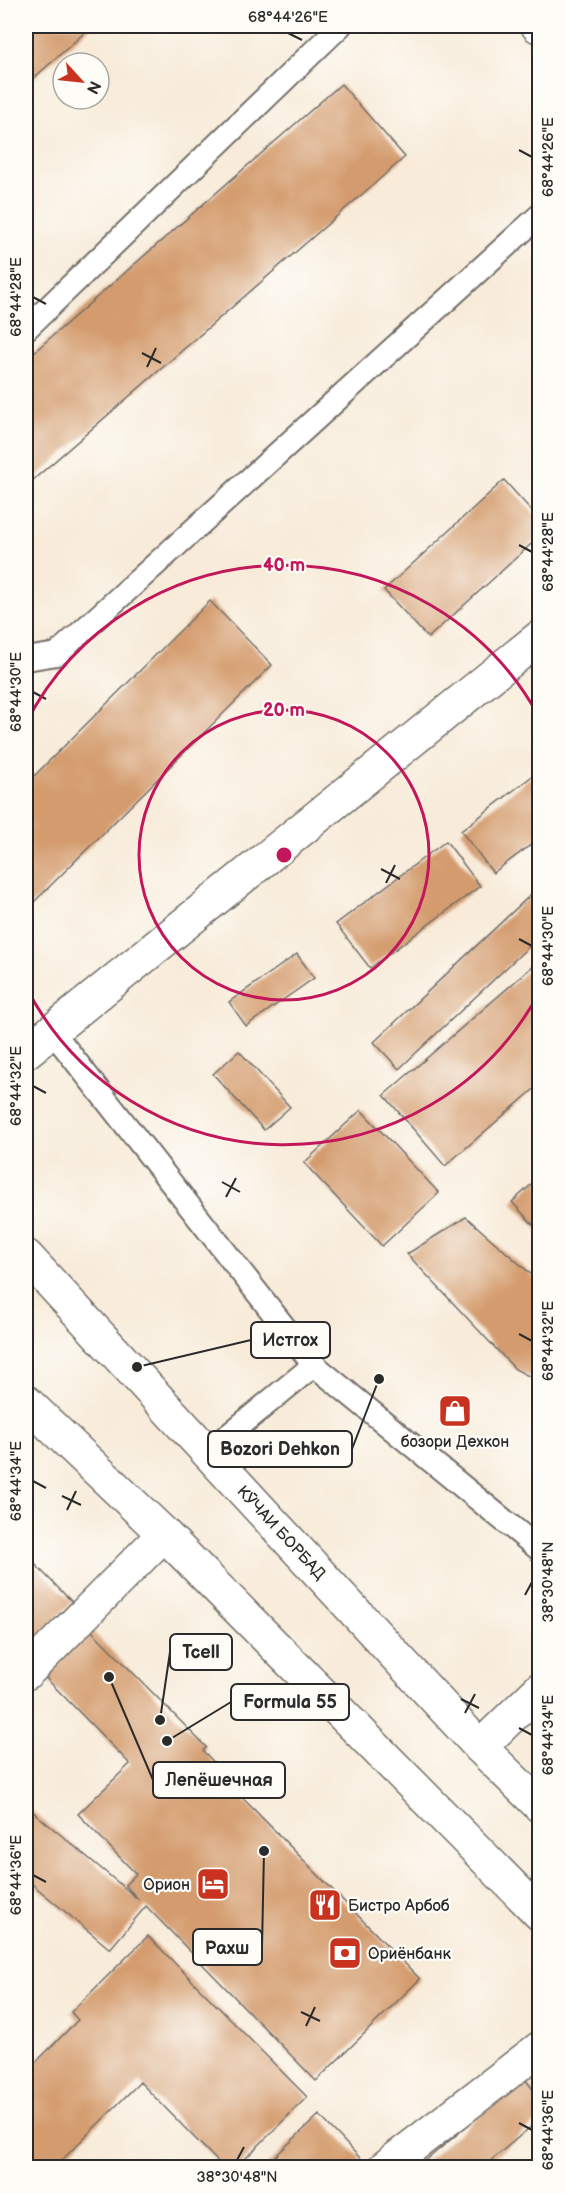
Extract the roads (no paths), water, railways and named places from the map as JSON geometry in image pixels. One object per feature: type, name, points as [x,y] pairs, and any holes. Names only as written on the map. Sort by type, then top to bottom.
[{"type":"main road","points":[[26,1052],[540,637]]},
{"type":"main road","name":"КӮЧАИ БОРБАД","points":[[26,1256],[480,1747],[540,1806]]},
{"type":"main road","points":[[26,1402],[164,1534],[540,1914]]},
{"type":"main road","points":[[26,1673],[164,1534]]},
{"type":"main road","points":[[480,1747],[540,1689]]},
{"type":"main road","points":[[384,2168],[538,2053]]},
{"type":"lane","points":[[26,329],[340,26]]},
{"type":"lane","points":[[26,659],[57,654],[540,215]]},
{"type":"lane","points":[[52,1031],[314,1365],[540,1550]]},
{"type":"lane","points":[[208,1452],[314,1365]]},
{"type":"place","name":"Истгох","points":[[137,1367]]},
{"type":"place","name":"Bozori Dehkon","points":[[379,1379]]},
{"type":"place","name":"бозори Дехкон","points":[[455,1411]]},
{"type":"place","name":"Лепёшечная","points":[[109,1677]]},
{"type":"place","name":"Tcell","points":[[160,1720]]},
{"type":"place","name":"Formula 55","points":[[167,1741]]},
{"type":"place","name":"Рахш","points":[[264,1851]]},
{"type":"place","name":"Орион","points":[[213,1884]]},
{"type":"place","name":"Бистро Арбоб","points":[[325,1905]]},
{"type":"place","name":"Ориёнбанк","points":[[345,1953]]}]
